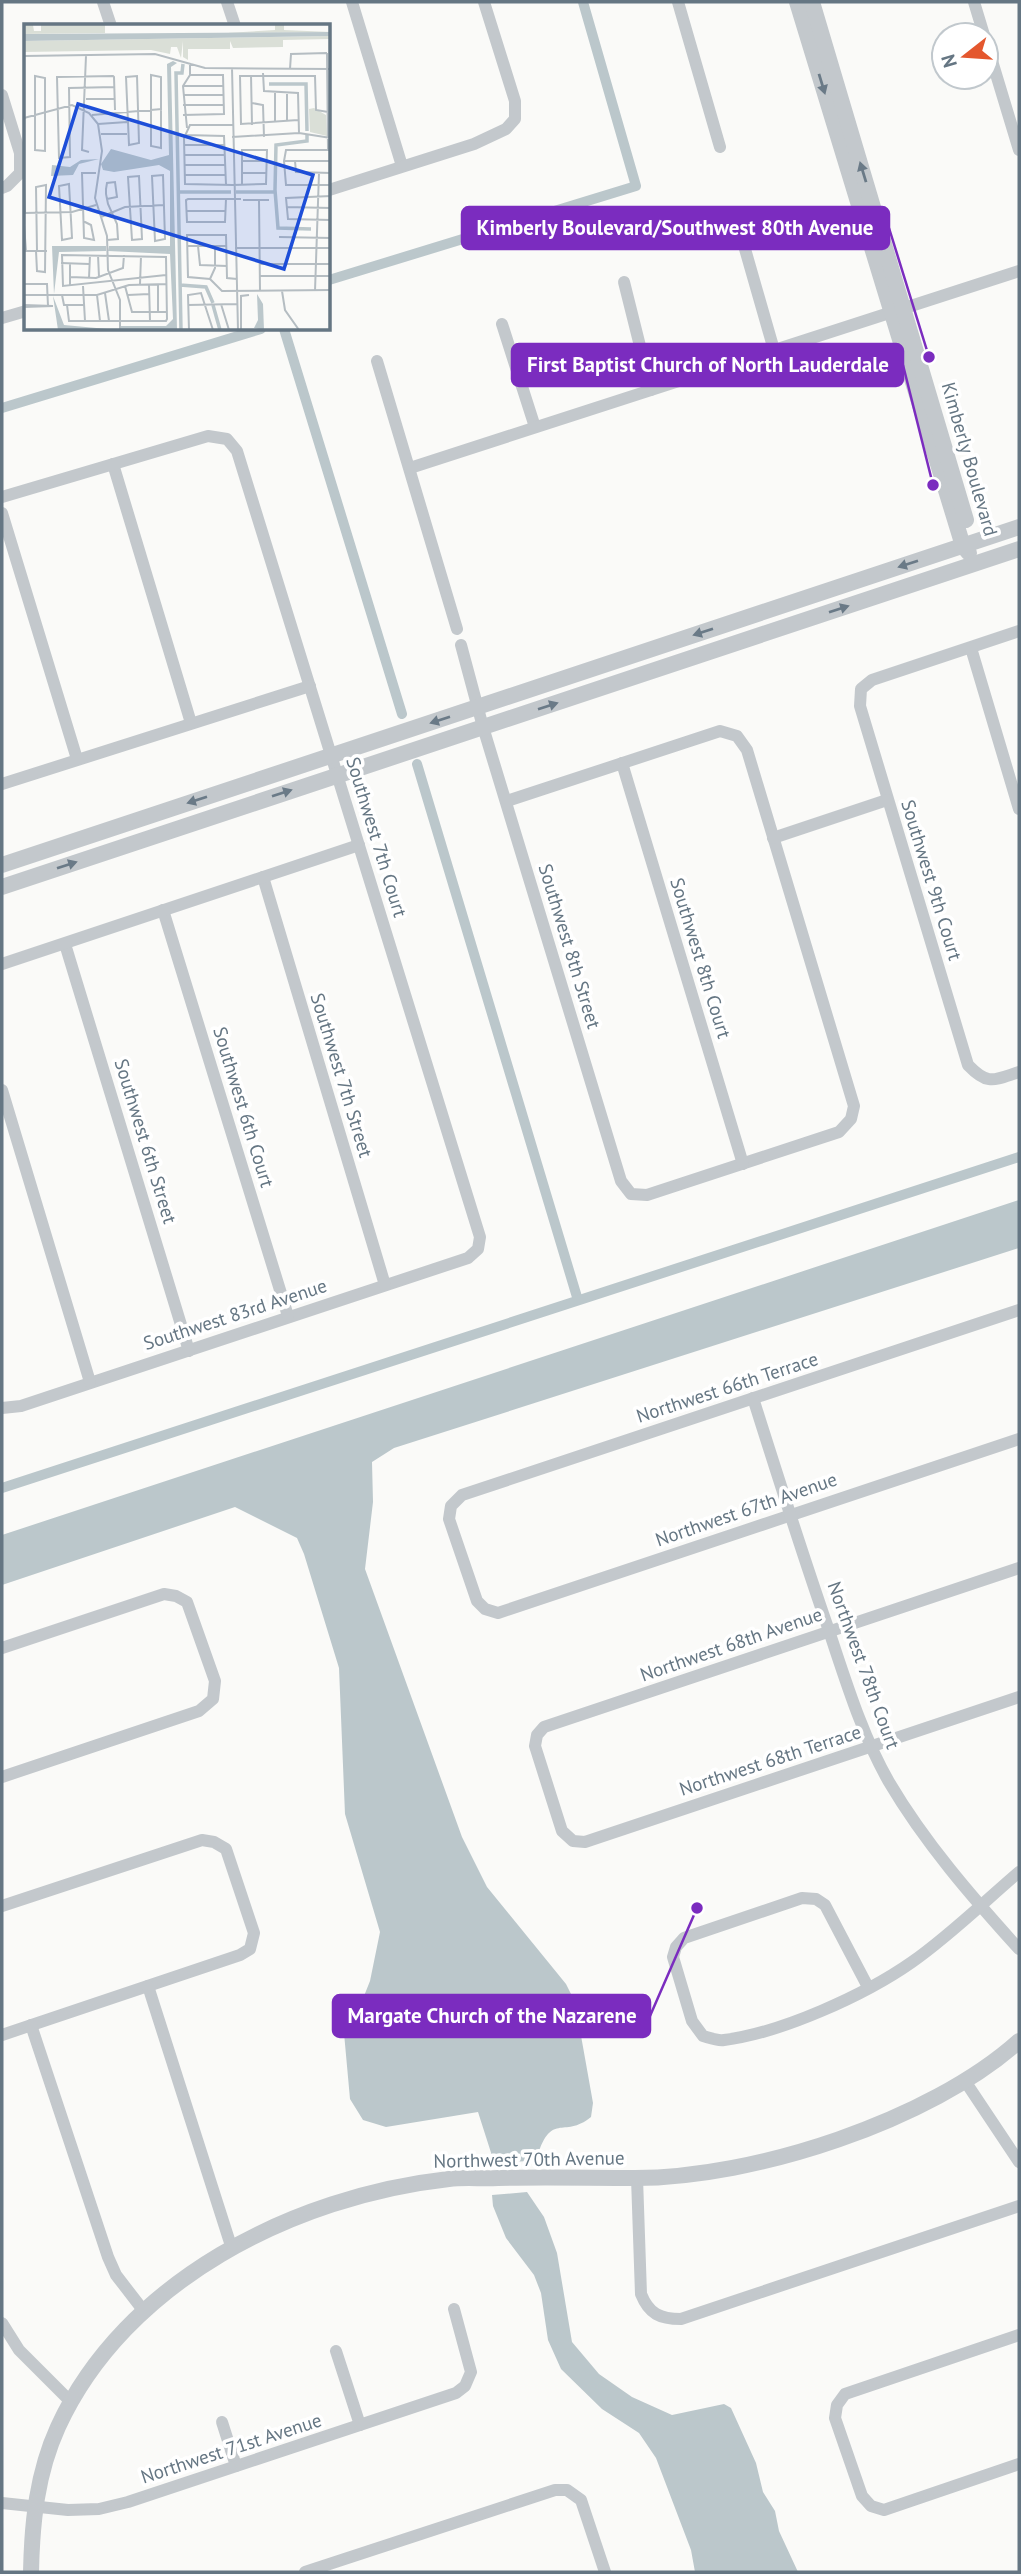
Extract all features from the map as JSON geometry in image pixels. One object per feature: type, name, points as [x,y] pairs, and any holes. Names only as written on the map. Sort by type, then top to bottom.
[{"type":"street","points":[[103,2],[110,24]]},
{"type":"street","points":[[227,2],[234,24]]},
{"type":"street","points":[[352,2],[402,166]]},
{"type":"street","points":[[331,189],[474,144],[506,129],[515,119],[514,101],[484,2]]},
{"type":"street","points":[[678,2],[720,147]]},
{"type":"street","name":"Kimberly Boulevard","points":[[797,2],[898,310]]},
{"type":"street","name":"Kimberly Boulevard","points":[[812,2],[898,310],[968,544],[977,564]]},
{"type":"street","points":[[974,2],[980,21]]},
{"type":"street","points":[[1000,87],[1019,150]]},
{"type":"street","points":[[2,95],[20,153],[20,173],[7,186],[2,187]]},
{"type":"street","points":[[741,235],[774,350]]},
{"type":"street","points":[[410,468],[1019,271]]},
{"type":"street","points":[[624,282],[651,390]]},
{"type":"street","points":[[2,318],[24,312]]},
{"type":"street","points":[[502,324],[535,428]]},
{"type":"street","points":[[377,361],[457,629]]},
{"type":"street","name":"Southwest 7th Court","points":[[113,464],[208,436],[227,439],[237,451],[480,1237],[478,1249]]},
{"type":"street","points":[[2,497],[113,464],[191,723]]},
{"type":"street","points":[[2,513],[77,759]]},
{"type":"street","points":[[2,865],[1019,527]]},
{"type":"street","points":[[2,887],[1019,550]]},
{"type":"street","points":[[1019,631],[971,648],[1019,809]]},
{"type":"street","name":"Southwest 8th Street","points":[[461,645],[483,727],[621,1181],[631,1194],[648,1195],[743,1164]]},
{"type":"street","name":"Southwest 9th Court","points":[[971,648],[872,680],[861,689],[860,706],[968,1065],[980,1078],[994,1080],[1019,1072]]},
{"type":"street","points":[[2,784],[310,686]]},
{"type":"street","points":[[507,802],[720,732],[737,736],[747,750],[854,1106],[851,1119],[839,1132],[743,1164]]},
{"type":"street","points":[[1006,766],[1019,761]]},
{"type":"street","name":"Southwest 8th Court","points":[[622,763],[743,1164]]},
{"type":"street","points":[[773,838],[887,800]]},
{"type":"street","points":[[2,964],[359,845]]},
{"type":"street","name":"Southwest 7th Street","points":[[263,877],[385,1285]]},
{"type":"street","name":"Southwest 6th Court","points":[[163,909],[288,1316]]},
{"type":"street","name":"Southwest 6th Street","points":[[65,943],[189,1350]]},
{"type":"street","points":[[2,1090],[90,1382]]},
{"type":"street","name":"Southwest 83rd Avenue","points":[[2,1408],[21,1406],[468,1258],[478,1249]]},
{"type":"street","name":"Northwest 66th Terrace","points":[[485,1609],[477,1601],[449,1519],[451,1506],[462,1495],[1019,1310]]},
{"type":"street","name":"Northwest 78th Court","points":[[753,1398],[829,1631],[871,1746],[889,1782],[922,1833],[1019,1949]]},
{"type":"street","name":"Northwest 67th Avenue","points":[[485,1609],[498,1613],[1019,1439]]},
{"type":"street","name":"Northwest 68th Avenue","points":[[573,1841],[562,1831],[535,1745],[537,1735],[544,1727],[1019,1568]]},
{"type":"street","points":[[2,1648],[164,1594],[187,1602],[215,1681],[212,1699],[199,1711],[2,1777]]},
{"type":"street","name":"Northwest 68th Terrace","points":[[573,1841],[584,1842],[1019,1697]]},
{"type":"street","points":[[2,1906],[202,1840],[214,1842],[226,1849],[254,1933],[250,1948],[240,1955],[2,2035]]},
{"type":"street","points":[[868,1987],[825,1905],[816,1899],[802,1898],[684,1938],[676,1947],[673,1957],[692,2021],[703,2036],[721,2040],[771,2029],[822,2010],[868,1987],[912,1962],[1019,1872]]},
{"type":"street","points":[[148,1986],[232,2249]]},
{"type":"street","points":[[31,2025],[108,2257],[116,2275],[143,2310]]},
{"type":"street","name":"Northwest 70th Avenue","points":[[31,2572],[35,2506],[41,2478],[57,2431],[93,2367],[143,2310],[190,2274],[274,2226],[328,2206],[400,2186],[452,2178],[637,2178],[705,2172],[745,2165],[838,2140],[890,2119],[965,2081],[1019,2041]]},
{"type":"street","points":[[965,2081],[1019,2162]]},
{"type":"street","points":[[637,2178],[641,2294],[646,2307],[654,2315],[668,2319],[681,2319],[1019,2206]]},
{"type":"street","name":"Northwest 71st Avenue","points":[[2,2503],[68,2510],[99,2509],[128,2502],[456,2393],[465,2386],[471,2372],[454,2309]]},
{"type":"street","points":[[2,2323],[19,2350],[71,2402]]},
{"type":"street","points":[[1019,2335],[845,2394],[836,2405],[835,2418],[863,2496],[871,2506],[884,2510],[1019,2464]]},
{"type":"street","points":[[336,2351],[360,2425]]},
{"type":"street","points":[[222,2422],[236,2466]]},
{"type":"street","points":[[305,2572],[555,2490],[567,2490],[581,2500],[604,2572]]},
{"type":"shaded area","points":[[1019,1200],[1019,1248],[394,1448],[372,1462],[373,1502],[365,1569],[462,1837],[487,1887],[566,1984],[575,2002],[593,2103],[591,2117],[573,2126],[553,2130],[547,2135],[536,2161],[494,2162],[478,2112],[386,2127],[363,2120],[350,2099],[344,2033],[358,2011],[370,1981],[380,1932],[345,1814],[339,1668],[297,1538],[235,1507],[2,1585],[2,1535]]},
{"type":"shaded area","points":[[527,2192],[544,2217],[557,2253],[572,2342],[599,2374],[632,2397],[672,2415],[724,2404],[731,2408],[756,2463],[763,2492],[775,2511],[779,2531],[798,2572],[695,2572],[691,2550],[656,2458],[639,2433],[602,2409],[561,2369],[548,2340],[541,2293],[534,2275],[506,2238],[493,2206],[492,2195]]},
{"type":"waterway","points":[[331,279],[636,186],[583,2]]},
{"type":"waterway","points":[[2,408],[254,331]]},
{"type":"waterway","points":[[285,331],[402,714]]},
{"type":"waterway","points":[[417,764],[577,1297]]},
{"type":"waterway","points":[[2,1488],[1019,1157]]},
{"type":"place","name":"Kimberly Boulevard/Southwest 80th Avenue","points":[[929,357]]},
{"type":"place","name":"First Baptist Church of North Lauderdale","points":[[933,485]]},
{"type":"place","name":"Margate Church of the Nazarene","points":[[697,1908]]}]
